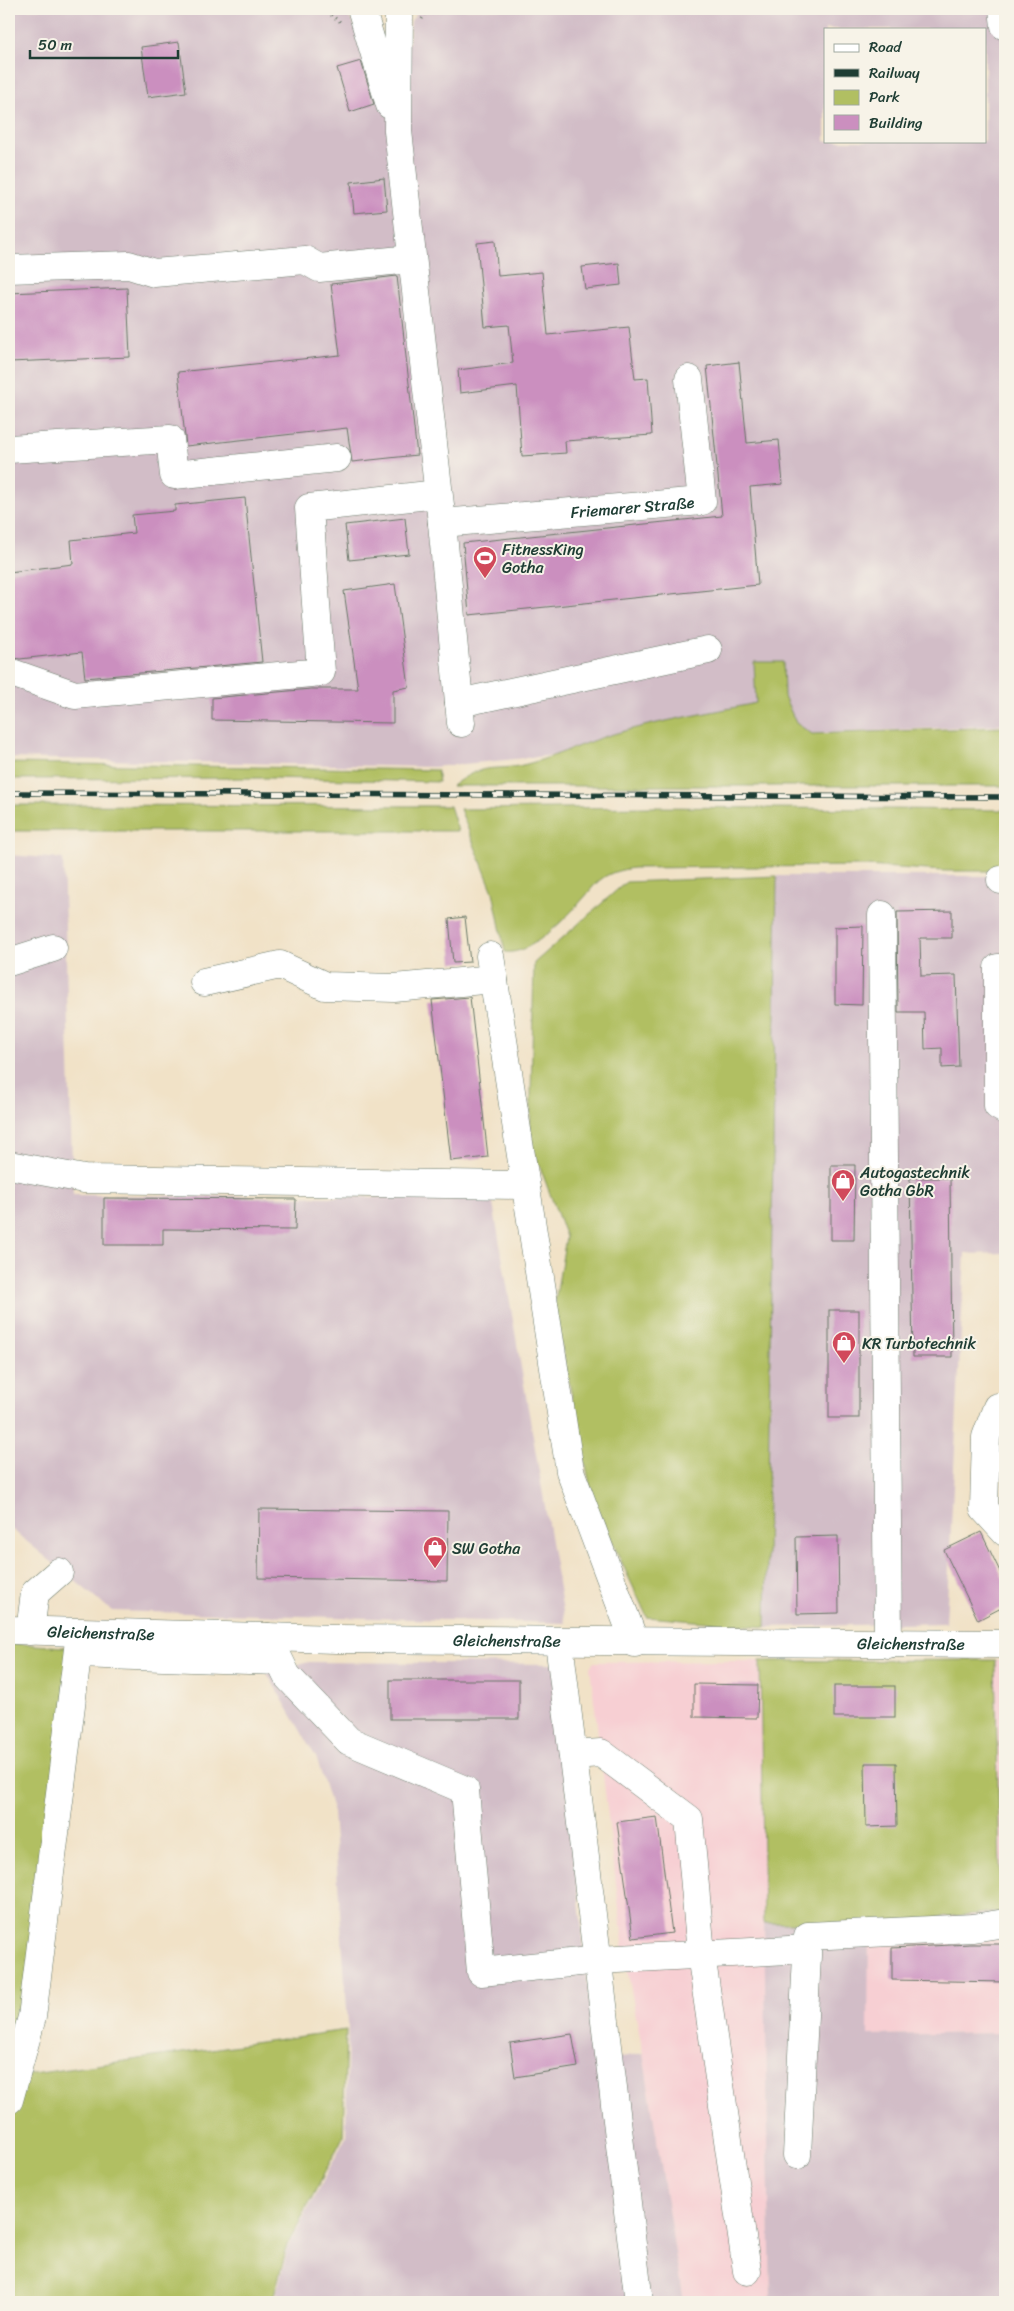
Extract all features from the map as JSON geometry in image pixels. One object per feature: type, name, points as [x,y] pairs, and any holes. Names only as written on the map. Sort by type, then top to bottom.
[{"type":"street","points":[[398,130],[359,10],[384,14],[400,9],[398,130],[442,523],[460,713],[708,650]]},
{"type":"street","points":[[1003,9],[1005,26]]},
{"type":"street","points":[[9,269],[129,265],[154,272],[305,260],[319,268],[412,259]]},
{"type":"street","name":"Friemarer Straße","points":[[442,523],[702,501],[689,379]]},
{"type":"street","points":[[9,450],[170,440],[174,475],[337,458]]},
{"type":"street","points":[[9,672],[75,695],[321,672],[309,508],[438,494]]},
{"type":"street","points":[[882,915],[888,1644]]},
{"type":"street","points":[[9,962],[53,948]]},
{"type":"street","points":[[204,982],[280,965],[325,986],[394,988],[492,968],[570,1470],[635,1643]]},
{"type":"street","points":[[1005,968],[998,968],[998,1106],[1005,1110]]},
{"type":"street","points":[[9,1165],[84,1179],[526,1185]]},
{"type":"street","points":[[1005,1407],[997,1407],[986,1437],[984,1509],[1005,1532]]},
{"type":"street","points":[[20,1631],[35,1593],[59,1572]]},
{"type":"street","name":"Gleichenstraße","points":[[20,1631],[79,1643],[274,1649],[559,1642],[1005,1644]]},
{"type":"street","points":[[559,1642],[639,2302]]},
{"type":"street","points":[[9,2100],[32,2017],[79,1643]]},
{"type":"street","points":[[274,1649],[287,1676],[349,1741],[465,1790],[481,1972],[599,1960],[808,1949]]},
{"type":"street","points":[[574,1755],[601,1752],[689,1819],[701,1954],[747,2271]]},
{"type":"street","points":[[797,2155],[808,1936],[973,1928],[1005,1923]]},
{"type":"shaded area","points":[[340,9],[353,22],[364,48],[409,43],[411,21],[420,9],[1005,9],[1005,725],[753,736],[433,767],[9,758],[9,10]]},
{"type":"shaded area","points":[[9,855],[63,859],[73,1195],[492,1198],[565,1623],[112,1611],[9,1527]]},
{"type":"shaded area","points":[[777,876],[1005,876],[1005,1253],[965,1254],[946,1623],[766,1627]]},
{"type":"shaded area","points":[[995,1660],[1005,1660],[1005,2033],[867,2035],[869,1923],[1001,1911]]},
{"type":"shaded area","points":[[760,1661],[771,2302],[683,2302],[643,2053],[625,1958],[590,1667],[594,1662]]},
{"type":"shaded area","points":[[309,1662],[554,1664],[596,2062],[643,2053],[683,2302],[274,2302],[289,2245],[346,2137],[348,2023],[333,1813],[317,1759],[267,1673]]},
{"type":"shaded area","points":[[764,1923],[869,1923],[868,2035],[1005,2033],[1005,2302],[771,2302]]},
{"type":"green space","points":[[754,662],[783,662],[784,696],[796,723],[812,734],[1005,727],[1005,786],[452,786],[481,770],[527,764],[634,728],[756,703]]},
{"type":"green space","points":[[9,763],[437,770],[439,782],[269,778],[9,779]]},
{"type":"green space","points":[[9,805],[450,806],[458,831],[9,831]]},
{"type":"green space","points":[[653,807],[1005,810],[1005,871],[944,871],[866,866],[633,868],[612,873],[600,880],[567,916],[536,942],[515,952],[505,952],[493,892],[460,809]]},
{"type":"green space","points":[[777,876],[766,1627],[647,1617],[593,1500],[554,1308],[566,1237],[530,1140],[534,963],[626,882]]},
{"type":"green space","points":[[9,1643],[77,1648],[18,2076],[346,2030],[343,2137],[288,2244],[272,2302],[9,2302]]},
{"type":"green space","points":[[995,1660],[1001,1912],[869,1923],[764,1923],[760,1661]]},
{"type":"building","points":[[179,42],[186,92],[148,97],[141,47]]},
{"type":"building","points":[[361,61],[374,104],[350,112],[337,68]]},
{"type":"building","points":[[384,178],[387,210],[354,213],[351,182]]},
{"type":"building","points":[[495,241],[498,276],[542,272],[548,335],[629,327],[635,379],[648,378],[652,435],[565,441],[566,453],[522,456],[517,386],[460,393],[458,370],[513,363],[509,325],[485,327],[477,243]]},
{"type":"building","points":[[619,263],[621,285],[585,289],[582,267]]},
{"type":"building","points":[[397,276],[417,455],[352,462],[347,428],[186,446],[178,372],[340,355],[331,284]]},
{"type":"building","points":[[127,288],[130,357],[9,362],[9,293]]},
{"type":"building","points":[[739,362],[747,443],[779,440],[783,484],[750,487],[758,585],[469,615],[463,543],[722,516],[707,366]]},
{"type":"building","points":[[245,498],[262,662],[85,678],[82,652],[20,659],[9,657],[9,572],[73,564],[71,540],[134,533],[132,515],[175,511],[175,505]]},
{"type":"building","points":[[405,518],[409,554],[349,560],[345,525]]},
{"type":"building","points":[[395,584],[409,687],[393,690],[393,723],[212,720],[212,698],[311,689],[358,689],[344,591]]},
{"type":"building","points":[[952,911],[952,938],[920,938],[921,976],[956,975],[959,1067],[942,1068],[942,1048],[925,1049],[924,1012],[898,1012],[897,912]]},
{"type":"building","points":[[465,917],[470,962],[453,963],[449,919]]},
{"type":"building","points":[[863,926],[862,1005],[835,1004],[835,927]]},
{"type":"building","points":[[470,997],[488,1157],[451,1161],[432,1000]]},
{"type":"building","name":"Autogastechnik Gotha GbR","points":[[831,1165],[855,1165],[854,1240],[831,1240]]},
{"type":"building","points":[[910,1178],[950,1178],[952,1357],[913,1357]]},
{"type":"building","points":[[104,1198],[296,1199],[295,1230],[163,1229],[163,1245],[104,1245]]},
{"type":"building","name":"KR Turbotechnik","points":[[829,1310],[859,1310],[859,1418],[829,1418]]},
{"type":"building","points":[[259,1509],[448,1511],[447,1581],[258,1578]]},
{"type":"building","points":[[981,1532],[1005,1582],[1005,1606],[978,1620],[944,1550]]},
{"type":"building","points":[[838,1536],[839,1613],[797,1614],[796,1537]]},
{"type":"building","points":[[390,1680],[519,1680],[519,1719],[390,1719]]},
{"type":"building","points":[[694,1684],[758,1685],[757,1718],[694,1717]]},
{"type":"building","points":[[834,1686],[895,1686],[895,1717],[834,1717]]},
{"type":"building","points":[[865,1763],[896,1763],[897,1826],[866,1827]]},
{"type":"building","points":[[657,1817],[672,1933],[633,1938],[617,1822]]},
{"type":"building","points":[[1005,1944],[1005,1982],[892,1980],[892,1948]]},
{"type":"building","points":[[572,2034],[578,2067],[515,2077],[510,2043]]},
{"type":"railway","points":[[9,793],[1005,797]]},
{"type":"place","name":"FitnessKing Gotha","points":[[485,579]]},
{"type":"place","name":"Autogastechnik Gotha GbR","points":[[843,1202]]},
{"type":"place","name":"KR Turbotechnik","points":[[844,1364]]},
{"type":"place","name":"SW Gotha","points":[[435,1569]]}]
